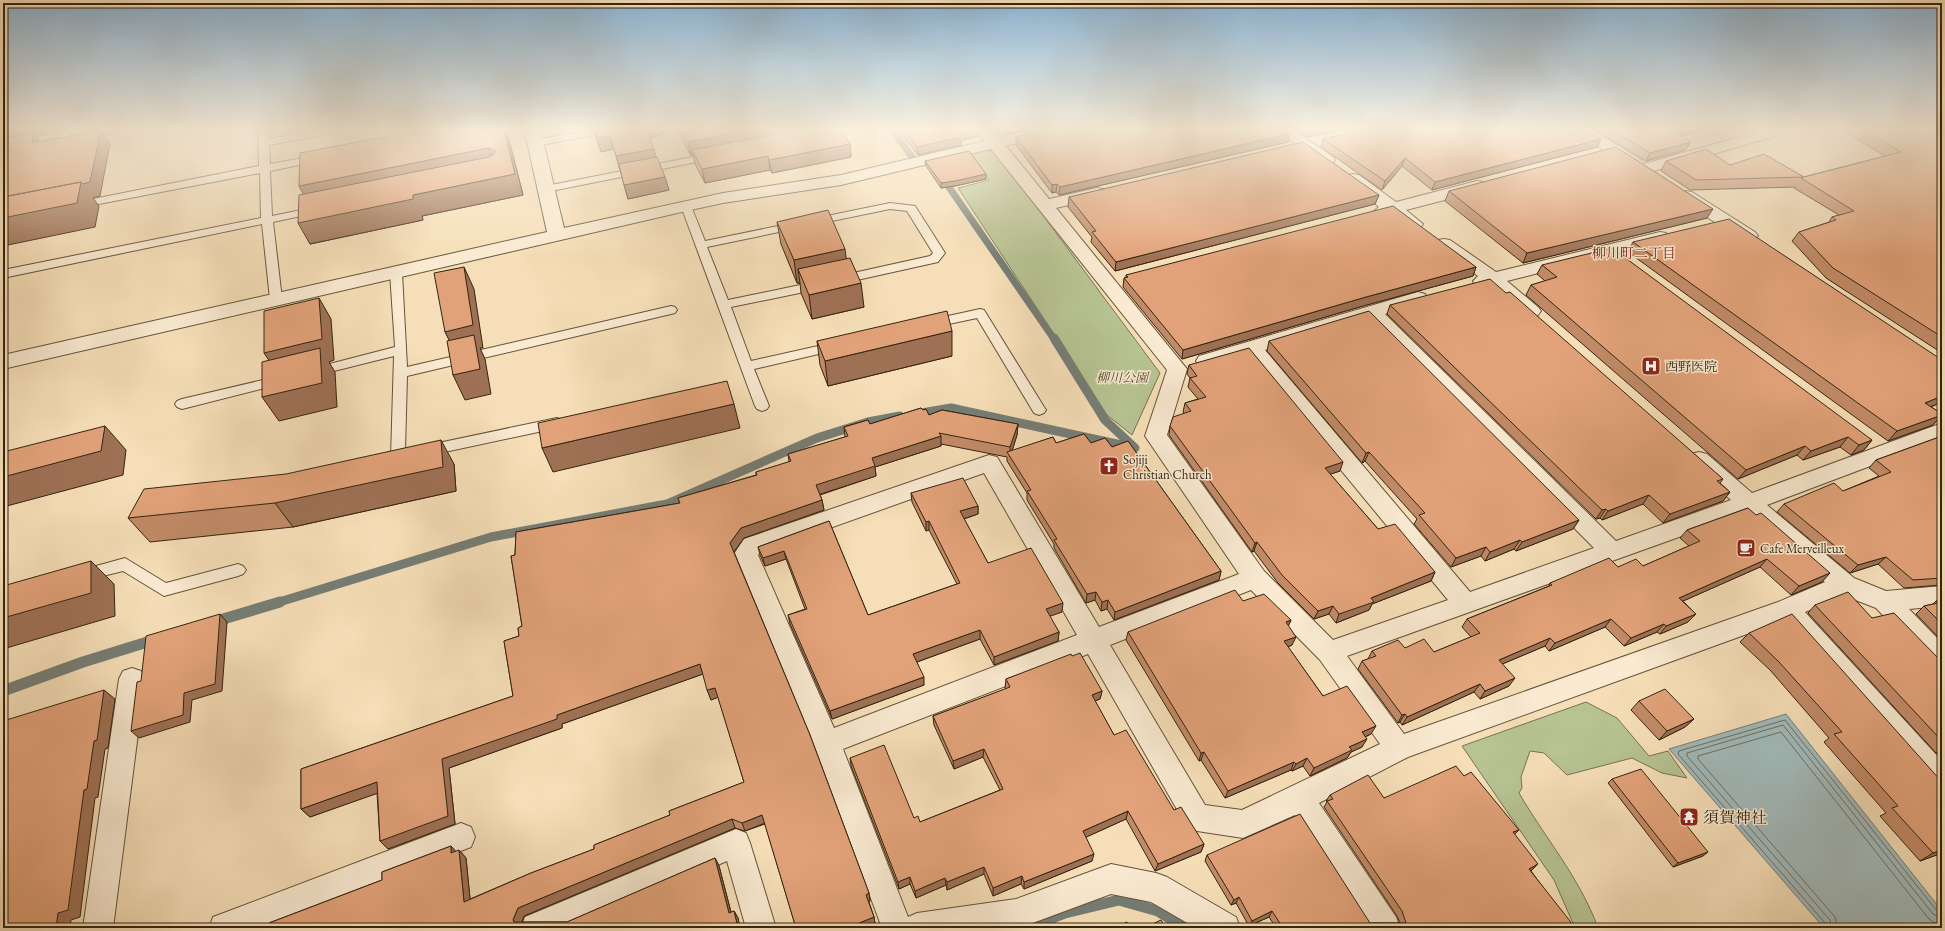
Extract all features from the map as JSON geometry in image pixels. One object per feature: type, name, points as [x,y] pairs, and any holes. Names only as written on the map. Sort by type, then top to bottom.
[{"type":"street","points":[[542,171],[557,235]]},
{"type":"street","points":[[3,362],[686,206],[723,198],[841,180],[869,171]]},
{"type":"street","points":[[1018,171],[1046,205],[1114,279],[1177,369]]},
{"type":"street","points":[[1342,171],[1492,278],[1546,325]]},
{"type":"street","points":[[1646,171],[1765,247]]},
{"type":"street","points":[[1369,214],[1492,182]]},
{"type":"street","points":[[1046,205],[1114,189]]},
{"type":"street","points":[[1702,226],[1726,221]]},
{"type":"street","points":[[1462,286],[1679,232]]},
{"type":"street","points":[[1609,249],[1628,263]]},
{"type":"street","points":[[1177,369],[1431,294]]},
{"type":"street","points":[[1370,311],[1612,552]]},
{"type":"street","points":[[1251,347],[1465,603]]},
{"type":"street","points":[[1177,369],[1156,436],[1255,578],[1329,652],[1399,748]]},
{"type":"street","points":[[1329,652],[1749,503],[1942,432]]},
{"type":"street","points":[[1866,438],[1885,452]]},
{"type":"street","points":[[1683,446],[1845,585],[1885,601],[1942,660]]},
{"type":"street","points":[[898,928],[827,743],[746,554],[752,546],[989,463],[1197,816],[1243,824],[1300,798],[1399,748],[1787,609],[1845,585]]},
{"type":"street","points":[[827,743],[1255,578]]},
{"type":"street","points":[[1885,601],[1942,596]]},
{"type":"street","points":[[1787,609],[1940,775]]},
{"type":"street","points":[[98,928],[132,679]]},
{"type":"street","points":[[1300,798],[1385,928]]},
{"type":"street","points":[[241,924],[461,837]]},
{"type":"street","points":[[536,928],[736,843],[761,928]]},
{"type":"street","points":[[917,928],[1016,914],[1111,879],[1156,888],[1225,928]]},
{"type":"lane","points":[[64,208],[251,171]]},
{"type":"lane","points":[[264,171],[267,220],[276,299]]},
{"type":"lane","points":[[546,189],[636,171]]},
{"type":"lane","points":[[686,206],[762,406]]},
{"type":"lane","points":[[700,245],[890,206],[911,208],[939,253],[934,259],[724,306]]},
{"type":"lane","points":[[3,274],[328,208]]},
{"type":"lane","points":[[396,273],[401,350],[399,373],[398,457]]},
{"type":"lane","points":[[399,373],[671,310]]},
{"type":"lane","points":[[918,327],[980,312],[1040,410]]},
{"type":"lane","points":[[747,366],[848,343]]},
{"type":"lane","points":[[182,404],[401,350]]},
{"type":"lane","points":[[384,461],[568,421]]},
{"type":"lane","points":[[71,578],[124,564],[164,590],[238,570]]},
{"type":"green space","name":"柳川公園","points":[[983,171],[1010,171],[1160,373],[1132,435],[1107,415],[958,188],[989,180]]},
{"type":"green space","points":[[1586,702],[1617,718],[1649,756],[1668,751],[1687,778],[1662,773],[1632,758],[1567,775],[1544,753],[1530,751],[1521,777],[1522,788],[1519,793],[1582,892],[1598,928],[1575,928],[1554,880],[1462,746]]},
{"type":"water","points":[[1786,714],[1942,911],[1942,928],[1824,928],[1669,749]]},
{"type":"building","points":[[3,171],[92,171],[90,182],[83,184],[81,182],[3,197]]},
{"type":"building","points":[[299,171],[372,171],[299,186]]},
{"type":"building","points":[[417,171],[514,171],[515,174],[413,195],[413,199],[298,223],[299,195]]},
{"type":"building","points":[[621,171],[663,171],[665,177],[624,185]]},
{"type":"building","points":[[933,171],[984,171],[986,174],[955,181],[941,183]]},
{"type":"building","points":[[1042,171],[1127,171],[1060,187],[1057,184],[1052,185]]},
{"type":"building","points":[[1178,171],[1345,171],[1379,195],[1116,262],[1092,232],[1096,231],[1069,197]]},
{"type":"building","points":[[1371,171],[1393,171],[1385,181]]},
{"type":"building","points":[[1422,171],[1476,171],[1435,182]]},
{"type":"building","points":[[1523,171],[1654,171],[1713,209],[1527,253],[1449,191]]},
{"type":"building","points":[[1682,171],[1794,171],[1804,177],[1826,171],[1942,171],[1942,337],[1833,268],[1799,232],[1836,220],[1832,217],[1854,211],[1801,178],[1803,177],[1696,180]]},
{"type":"building","points":[[81,182],[77,203],[3,218],[3,197]]},
{"type":"building","points":[[1393,206],[1476,267],[1183,350],[1124,278],[1128,277],[1126,275]]},
{"type":"building","points":[[828,210],[845,249],[794,260],[777,222]]},
{"type":"building","points":[[1729,219],[1942,360],[1942,396],[1925,403],[1942,415],[1897,431],[1633,242]]},
{"type":"building","points":[[1612,248],[1872,440],[1859,445],[1848,437],[1811,451],[1805,446],[1746,470],[1531,285],[1557,277],[1542,265]]},
{"type":"building","points":[[850,258],[861,283],[809,295],[798,269]]},
{"type":"building","points":[[464,267],[473,325],[445,332],[434,273]]},
{"type":"building","points":[[1490,279],[1506,293],[1510,292],[1723,479],[1717,481],[1730,492],[1670,514],[1649,495],[1608,511],[1606,509],[1602,510],[1390,305]]},
{"type":"building","points":[[319,298],[322,339],[264,353],[264,311]]},
{"type":"building","points":[[947,311],[952,331],[825,361],[817,341]]},
{"type":"building","points":[[1369,311],[1579,520],[1522,542],[1520,540],[1490,552],[1486,547],[1456,558],[1419,515],[1425,513],[1369,452],[1366,453],[1269,341]]},
{"type":"building","points":[[474,335],[480,369],[453,375],[447,341]]},
{"type":"building","points":[[320,348],[322,383],[262,397],[262,362]]},
{"type":"building","points":[[1249,348],[1343,462],[1325,468],[1378,529],[1395,524],[1435,572],[1371,598],[1374,602],[1339,614],[1333,606],[1318,611],[1282,575],[1257,542],[1255,543],[1170,426],[1173,417],[1191,411],[1185,403],[1206,397],[1190,378],[1197,376],[1189,365]]},
{"type":"building","points":[[727,381],[734,404],[542,448],[538,423]]},
{"type":"building","points":[[921,408],[923,410],[926,409],[929,415],[942,410],[1018,424],[1010,447],[939,433],[941,436],[872,458],[875,466],[816,485],[822,500],[741,528],[730,543],[810,735],[869,893],[866,895],[874,917],[847,928],[796,928],[762,815],[742,823],[732,819],[518,908],[513,920],[514,922],[567,922],[715,858],[729,913],[734,911],[738,928],[269,928],[269,923],[382,880],[382,872],[451,846],[451,853],[459,850],[464,902],[531,873],[594,849],[594,845],[670,815],[669,811],[744,782],[715,688],[707,690],[700,664],[557,715],[557,719],[442,759],[448,816],[380,841],[377,782],[301,809],[301,769],[513,696],[504,641],[519,636],[518,628],[522,626],[511,556],[515,555],[516,532],[680,503],[678,498],[757,475],[756,472],[791,461],[788,454],[848,436],[844,427],[868,420],[870,424]]},
{"type":"building","points":[[105,426],[101,451],[3,477],[3,452]]},
{"type":"building","points":[[1084,434],[1091,443],[1105,438],[1112,447],[1128,441],[1221,571],[1115,612],[1108,600],[1102,602],[1096,592],[1087,594],[1054,540],[1057,539],[1027,491],[1031,490],[1007,452],[1053,437],[1056,443]]},
{"type":"building","points":[[1942,436],[1942,578],[1913,580],[1886,557],[1858,565],[1784,504],[1834,483],[1843,491],[1891,472],[1876,460]]},
{"type":"building","points":[[441,440],[443,467],[275,503],[128,518],[144,489],[286,474]]},
{"type":"building","points":[[963,478],[978,506],[960,511],[988,563],[1031,548],[1063,603],[1046,609],[1059,632],[994,657],[980,630],[913,654],[924,677],[830,711],[788,615],[807,609],[784,551],[763,558],[758,547],[829,521],[868,615],[960,583],[929,521],[926,522],[911,493]]},
{"type":"building","points":[[1748,508],[1756,515],[1761,513],[1830,573],[1799,586],[1767,559],[1679,598],[1696,614],[1666,626],[1664,624],[1631,638],[1611,619],[1555,643],[1550,638],[1499,660],[1515,678],[1485,691],[1480,684],[1407,717],[1405,714],[1402,715],[1362,661],[1376,656],[1372,651],[1398,640],[1405,648],[1424,639],[1434,652],[1480,633],[1467,619],[1552,585],[1550,583],[1609,558],[1618,567],[1636,559],[1643,566],[1700,541],[1687,530]]},
{"type":"building","points":[[91,561],[91,593],[3,618],[3,586]]},
{"type":"building","points":[[1235,590],[1243,601],[1264,594],[1291,620],[1286,622],[1296,637],[1284,641],[1323,696],[1347,686],[1376,726],[1362,732],[1367,739],[1349,747],[1352,750],[1314,768],[1307,758],[1296,764],[1294,762],[1228,791],[1204,752],[1201,753],[1128,632]]},
{"type":"building","points":[[1848,592],[1872,618],[1894,613],[1942,662],[1942,741],[1815,605]]},
{"type":"building","points":[[1936,601],[1942,601],[1942,624],[1924,606],[1938,603]]},
{"type":"building","points":[[220,614],[215,684],[184,693],[183,715],[131,731],[137,682],[141,681],[146,636]]},
{"type":"building","points":[[1792,614],[1942,782],[1942,850],[1933,853],[1892,808],[1898,806],[1834,734],[1842,732],[1779,662],[1749,633]]},
{"type":"building","points":[[1080,653],[1102,691],[1092,695],[1114,735],[1126,730],[1174,810],[1181,807],[1204,844],[1158,864],[1128,811],[1083,831],[1094,854],[1024,882],[1022,876],[993,888],[984,867],[947,882],[945,878],[915,891],[910,877],[898,882],[850,758],[884,745],[914,818],[918,816],[920,822],[1003,789],[984,749],[953,761],[933,716],[1010,687],[1006,679],[1071,654],[1072,656]]},
{"type":"building","points":[[1665,689],[1694,719],[1667,731],[1639,701]]},
{"type":"building","points":[[104,690],[97,740],[94,741],[87,789],[84,790],[68,910],[58,913],[56,928],[3,928],[3,721]]},
{"type":"building","points":[[1456,766],[1464,776],[1471,772],[1519,830],[1513,832],[1538,864],[1529,869],[1570,921],[1573,928],[1317,928],[1315,924],[1307,928],[1283,928],[1272,911],[1252,921],[1239,897],[1234,900],[1207,855],[1300,814],[1370,923],[1406,923],[1402,911],[1327,801],[1333,799],[1330,795],[1368,775],[1384,798]]},
{"type":"building","points":[[1641,769],[1708,852],[1678,863],[1612,779]]},
{"type":"building","points":[[1161,920],[1166,928],[1144,928]]},
{"type":"building","points":[[1127,922],[1130,928],[1114,928]]},
{"type":"waterway","points":[[942,177],[1054,339]]},
{"type":"waterway","points":[[916,414],[951,408],[1135,448],[1105,420],[1054,338]]},
{"type":"waterway","points":[[276,603],[491,537],[667,504],[817,438],[868,422],[900,416]]},
{"type":"waterway","points":[[213,622],[280,602]]},
{"type":"waterway","points":[[3,691],[83,662],[157,639]]},
{"type":"waterway","points":[[1027,928],[1065,913],[1119,900],[1158,911],[1186,928]]},
{"type":"place","name":"西野医院","points":[[1651,366]]},
{"type":"place","name":"Sojiji Christian Church","points":[[1109,466]]},
{"type":"place","name":"Cafe Merveilleux","points":[[1746,548]]},
{"type":"place","name":"須賀神社","points":[[1689,817]]},
{"type":"district","name":"柳川町二丁目","points":[[1634,253]]}]
